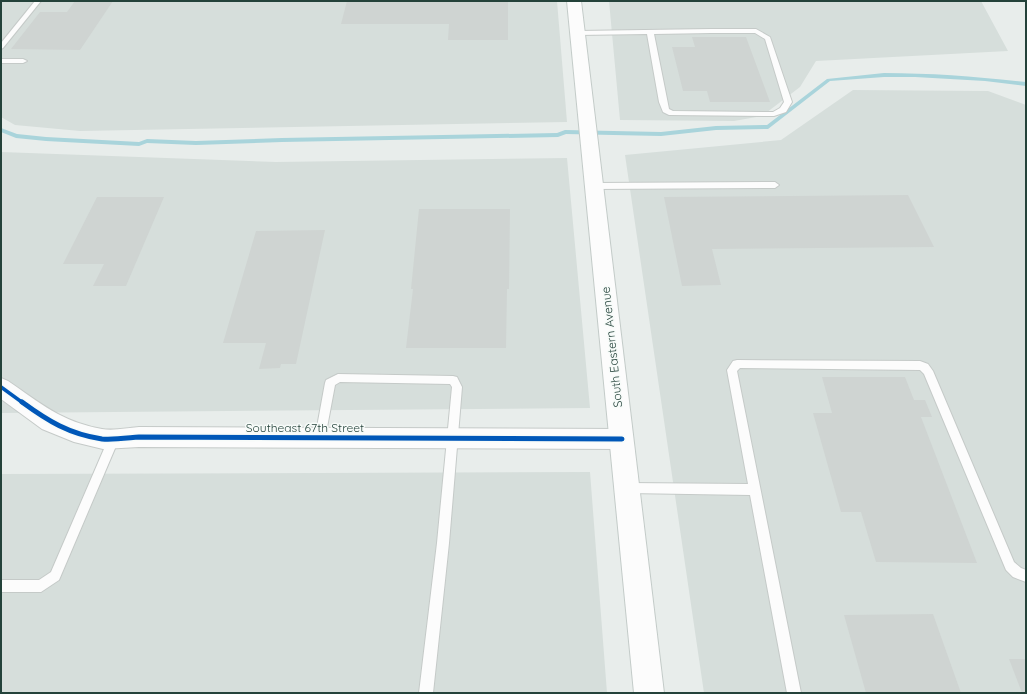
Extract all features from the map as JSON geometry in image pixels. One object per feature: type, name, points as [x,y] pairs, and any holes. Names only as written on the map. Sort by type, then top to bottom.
[{"type":"main road","name":"South Eastern Avenue","points":[[574,1],[648,693]]},
{"type":"street","name":"Southeast 67th Street","points":[[1,387],[50,422],[74,432],[104,439],[139,437],[622,439]]},
{"type":"lane","points":[[1,47],[38,1]]},
{"type":"lane","points":[[578,33],[650,32],[756,31],[768,38],[788,102],[783,110],[774,114],[672,113],[666,110],[663,102],[650,32]]},
{"type":"lane","points":[[1,61],[23,62]]},
{"type":"lane","points":[[594,186],[774,185]]},
{"type":"lane","points":[[794,693],[732,370],[737,364],[920,365],[928,371],[1010,566],[1017,573],[1026,576]]},
{"type":"lane","points":[[320,438],[330,383],[338,378],[453,380],[457,387],[443,543],[426,693]]},
{"type":"lane","points":[[1,586],[41,586],[55,576],[114,439]]},
{"type":"lane","points":[[627,488],[754,490]]},
{"type":"shaded area","points":[[1,1],[557,1],[567,122],[80,131],[15,125],[1,117]]},
{"type":"shaded area","points":[[609,1],[981,1],[1008,51],[816,61],[800,87],[762,116],[734,121],[620,120]]},
{"type":"shaded area","points":[[853,90],[988,91],[1026,105],[1026,693],[704,693],[625,155],[781,140]]},
{"type":"shaded area","points":[[1,152],[276,162],[567,158],[590,408],[1,413]]},
{"type":"shaded area","points":[[590,472],[607,693],[1,693],[1,474]]},
{"type":"building","points":[[75,1],[113,1],[80,50],[11,49],[40,12],[67,12]]},
{"type":"building","points":[[347,1],[508,1],[508,40],[448,40],[449,24],[341,24]]},
{"type":"building","points":[[692,37],[746,37],[770,102],[710,102],[707,91],[683,91],[672,47],[695,47]]},
{"type":"building","points":[[908,195],[934,247],[712,249],[721,285],[682,286],[664,197]]},
{"type":"building","points":[[97,197],[164,197],[126,286],[93,286],[104,264],[63,264]]},
{"type":"building","points":[[419,209],[510,209],[509,289],[507,289],[506,348],[406,348],[413,289],[411,289]]},
{"type":"building","points":[[325,230],[296,364],[281,364],[280,368],[259,369],[266,343],[223,343],[256,231]]},
{"type":"building","points":[[822,377],[905,377],[914,400],[925,400],[932,417],[921,417],[977,563],[876,562],[861,512],[841,512],[813,413],[832,413]]},
{"type":"building","points":[[933,614],[961,693],[866,693],[844,615]]},
{"type":"building","points":[[1009,659],[1026,659],[1026,693],[1022,693]]},
{"type":"waterway","points":[[1,130],[16,136],[139,144],[147,141],[196,143],[558,135],[565,132],[661,134],[716,128],[768,127],[829,80],[884,75],[915,75],[985,79],[1026,84]]},
{"type":"cycle path","points":[[1,387],[50,422],[74,432],[103,439],[139,437],[622,439]]}]
